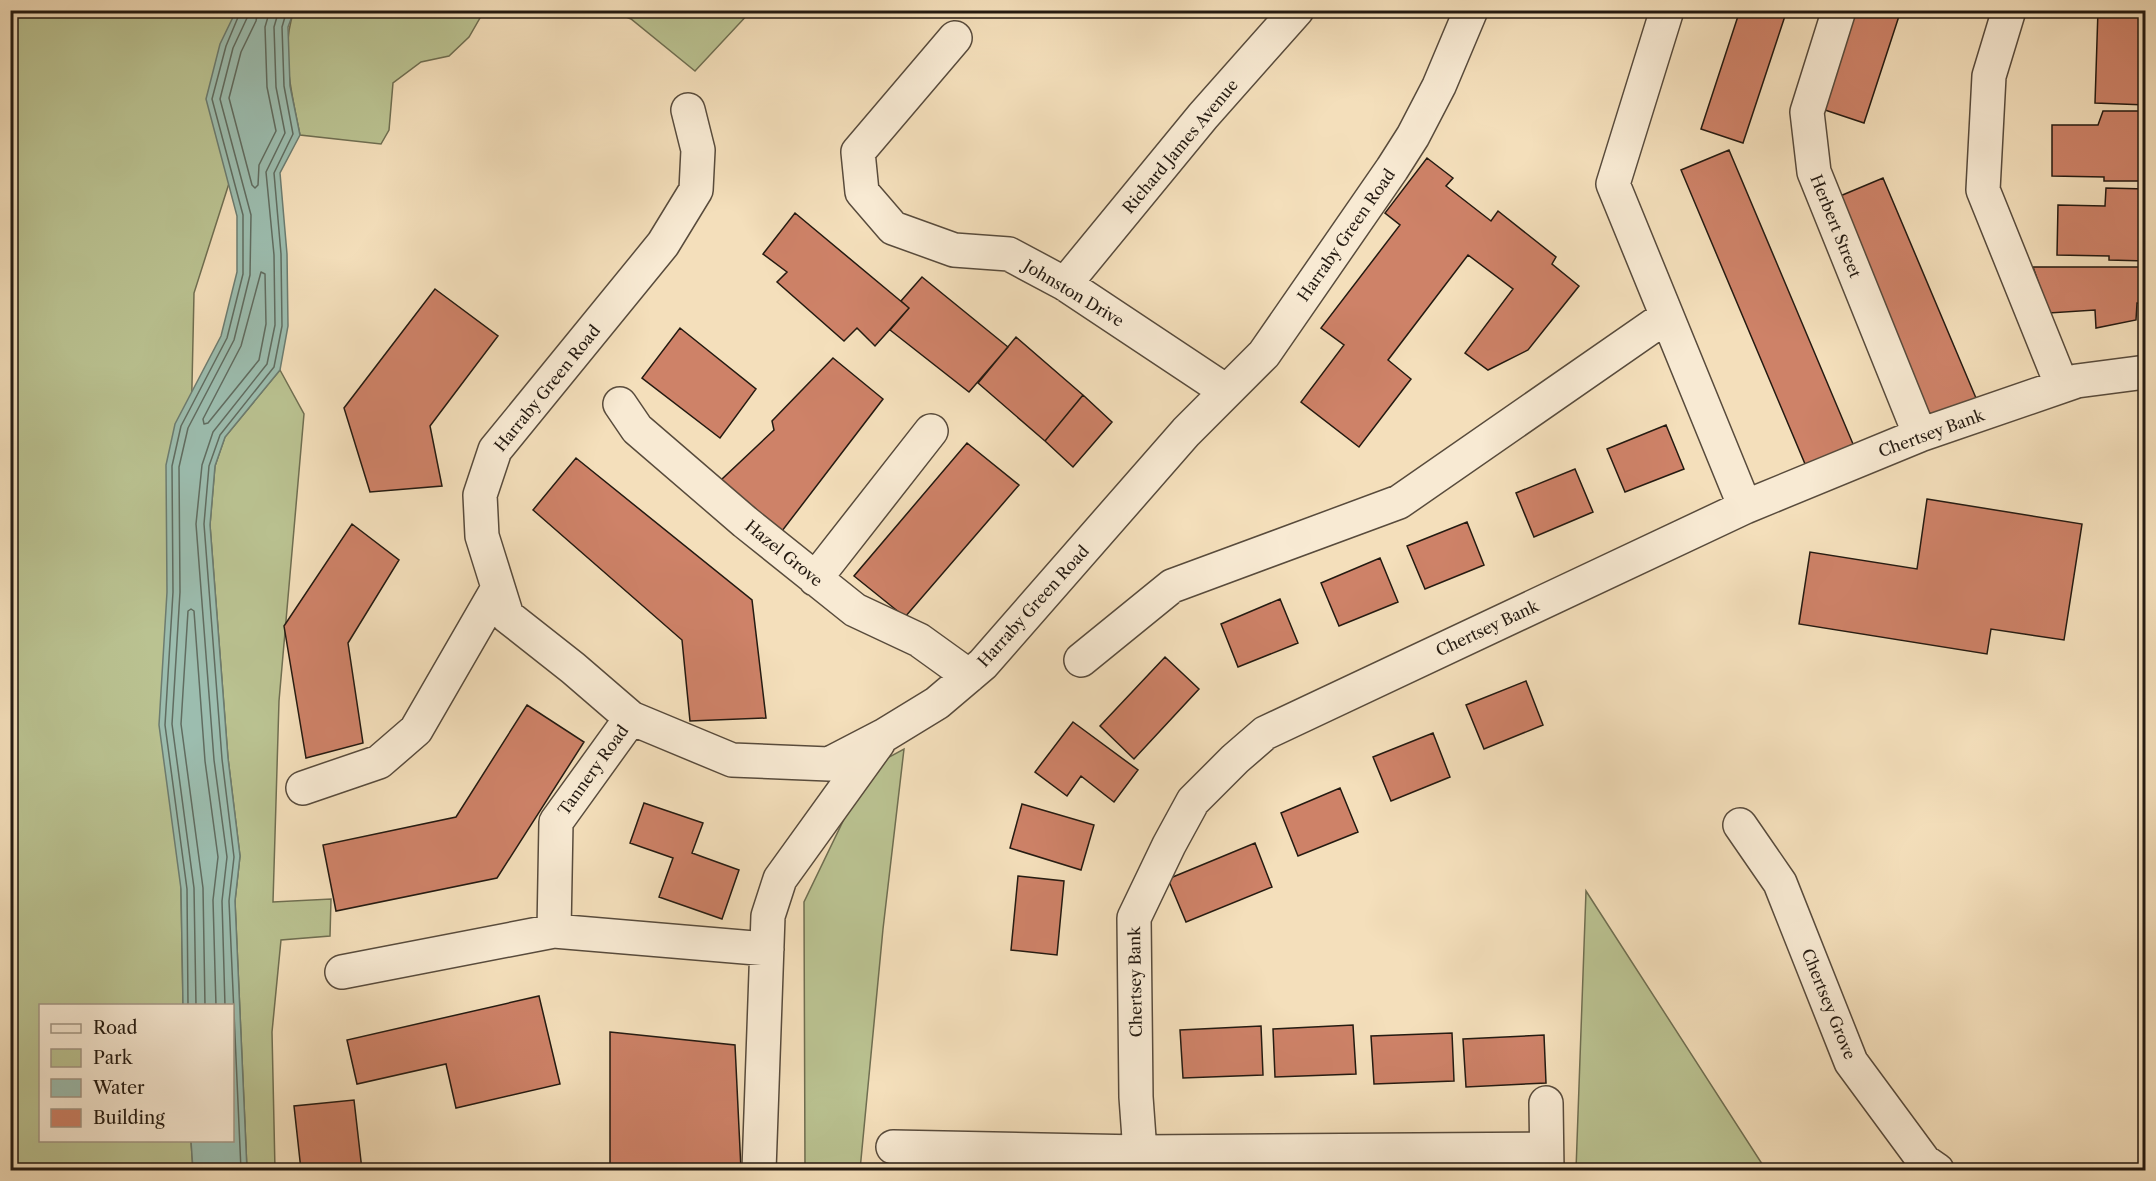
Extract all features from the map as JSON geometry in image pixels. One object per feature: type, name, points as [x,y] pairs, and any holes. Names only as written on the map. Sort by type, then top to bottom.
[{"type":"street","name":"Richard James Avenue","points":[[1065,284],[1203,116],[1297,10]]},
{"type":"street","name":"Harraby Green Road","points":[[688,110],[698,150],[696,190],[663,244],[495,450],[480,495],[482,536],[507,616],[631,718],[732,760],[829,764],[883,736],[938,702],[983,664],[1186,432],[1264,354],[1413,136],[1439,86],[1471,10]]},
{"type":"street","points":[[1667,10],[1613,184],[1745,507]]},
{"type":"street","name":"Herbert Street","points":[[1839,10],[1807,112],[1814,172],[1920,435]]},
{"type":"street","points":[[2009,10],[1989,76],[1983,190],[2062,386]]},
{"type":"street","name":"Johnston Drive","points":[[955,38],[858,152],[862,192],[893,228],[954,250],[1009,254],[1065,284],[1226,391]]},
{"type":"street","points":[[1081,660],[1172,586],[1399,502],[1667,316]]},
{"type":"street","name":"Chertsey Bank","points":[[1140,1152],[1136,1098],[1134,918],[1193,801],[1265,733],[1745,507],[1920,435],[2077,381],[2145,372]]},
{"type":"street","name":"Hazel Grove","points":[[620,404],[637,429],[815,579],[855,610],[919,640],[969,676]]},
{"type":"street","points":[[815,579],[931,431]]},
{"type":"street","points":[[303,788],[379,762],[416,730],[498,588]]},
{"type":"street","name":"Tannery Road","points":[[554,931],[556,822],[631,718]]},
{"type":"street","points":[[759,1170],[768,916],[780,879],[883,736]]},
{"type":"street","name":"Chertsey Grove","points":[[1740,825],[1780,883],[1851,1062],[1924,1161],[1937,1170]]},
{"type":"street","points":[[342,972],[554,931],[767,949]]},
{"type":"street","points":[[893,1147],[1546,1160],[1546,1104]]},
{"type":"green space","points":[[751,10],[695,71],[631,19],[612,11]]},
{"type":"green space","points":[[10,11],[284,11],[194,293],[181,889],[183,1004],[39,1004],[39,1142],[191,1142],[193,1170],[11,1170]]},
{"type":"green space","points":[[294,11],[484,11],[469,37],[449,56],[421,62],[393,83],[389,130],[381,144],[300,135],[291,88],[288,56],[290,26]]},
{"type":"green space","points":[[280,370],[304,414],[279,701],[273,902],[331,899],[330,936],[281,940],[272,1032],[275,1170],[247,1170],[235,901],[240,856],[228,758],[210,525],[215,466],[225,437]]},
{"type":"green space","points":[[904,749],[883,929],[860,1170],[805,1170],[804,902],[844,819],[841,783]]},
{"type":"green space","points":[[1586,891],[1766,1170],[1576,1170]]},
{"type":"water","points":[[236,11],[294,11],[288,27],[290,86],[300,135],[280,173],[287,254],[288,326],[280,370],[225,437],[215,466],[210,525],[228,758],[240,856],[235,901],[247,1170],[193,1170],[191,1142],[234,1142],[234,1004],[183,1004],[181,889],[159,725],[167,592],[166,465],[175,424],[221,336],[237,272],[237,216],[206,99],[220,44]]},
{"type":"building","points":[[1740,10],[1787,10],[1743,143],[1701,129]]},
{"type":"building","points":[[1855,10],[1901,10],[1864,123],[1822,109]]},
{"type":"building","points":[[2098,10],[2146,10],[2146,105],[2095,103]]},
{"type":"building","points":[[2103,111],[2146,111],[2146,181],[2104,181],[2104,177],[2052,176],[2052,125],[2098,125]]},
{"type":"building","points":[[1729,150],[1856,451],[1808,471],[1681,170]]},
{"type":"building","points":[[1427,158],[1453,178],[1446,186],[1491,221],[1498,211],[1556,257],[1552,264],[1579,286],[1528,350],[1488,370],[1465,353],[1513,289],[1468,255],[1388,360],[1411,379],[1359,447],[1301,402],[1344,345],[1321,328],[1400,225],[1385,213]]},
{"type":"building","points":[[1883,178],[1976,398],[1926,420],[1833,199]]},
{"type":"building","points":[[2106,188],[2146,189],[2146,261],[2109,260],[2109,256],[2057,255],[2058,205],[2105,206]]},
{"type":"building","points":[[795,213],[909,308],[875,346],[857,328],[844,341],[777,282],[787,272],[763,254]]},
{"type":"building","points":[[2033,267],[2146,267],[2146,304],[2137,303],[2136,320],[2096,328],[2095,310],[2049,313]]},
{"type":"building","points":[[922,277],[1008,347],[969,392],[890,330],[909,308],[901,301]]},
{"type":"building","points":[[435,289],[498,336],[430,426],[442,486],[370,492],[344,408]]},
{"type":"building","points":[[680,328],[756,389],[720,438],[642,378]]},
{"type":"building","points":[[1016,337],[1083,395],[1045,441],[978,383]]},
{"type":"building","points":[[833,358],[883,399],[782,531],[721,480],[774,430],[772,421]]},
{"type":"building","points":[[1083,395],[1112,422],[1073,467],[1045,441]]},
{"type":"building","points":[[1666,425],[1684,469],[1625,492],[1607,449]]},
{"type":"building","points":[[967,443],[1019,485],[905,617],[854,576]]},
{"type":"building","points":[[576,458],[752,600],[766,718],[690,721],[682,640],[533,510]]},
{"type":"building","points":[[1575,469],[1593,512],[1534,537],[1516,493]]},
{"type":"building","points":[[1927,499],[2082,524],[2064,640],[1991,629],[1987,654],[1799,624],[1810,552],[1917,569]]},
{"type":"building","points":[[1467,522],[1484,565],[1425,589],[1407,546]]},
{"type":"building","points":[[352,524],[399,560],[348,643],[363,743],[306,758],[284,626]]},
{"type":"building","points":[[1380,558],[1398,602],[1339,626],[1321,583]]},
{"type":"building","points":[[1280,599],[1298,643],[1238,667],[1221,624]]},
{"type":"building","points":[[1165,657],[1199,689],[1134,759],[1100,726]]},
{"type":"building","points":[[1526,681],[1543,725],[1484,749],[1466,705]]},
{"type":"building","points":[[527,705],[584,742],[497,878],[336,911],[323,845],[456,817]]},
{"type":"building","points":[[1073,722],[1138,770],[1114,802],[1081,776],[1067,796],[1035,772]]},
{"type":"building","points":[[1433,733],[1450,777],[1391,801],[1373,757]]},
{"type":"building","points":[[1340,788],[1358,832],[1298,856],[1281,813]]},
{"type":"building","points":[[644,803],[703,823],[692,853],[739,870],[722,919],[659,897],[673,858],[630,843]]},
{"type":"building","points":[[1022,804],[1094,825],[1081,870],[1010,848]]},
{"type":"building","points":[[1255,843],[1272,887],[1186,922],[1168,879]]},
{"type":"building","points":[[1018,876],[1064,881],[1057,955],[1011,950]]},
{"type":"building","points":[[539,996],[560,1084],[456,1108],[446,1064],[357,1084],[347,1040]]},
{"type":"building","points":[[1353,1025],[1356,1074],[1275,1077],[1273,1029]]},
{"type":"building","points":[[1261,1026],[1263,1075],[1183,1078],[1180,1030]]},
{"type":"building","points":[[610,1032],[735,1045],[741,1170],[610,1170]]},
{"type":"building","points":[[1452,1033],[1454,1081],[1374,1084],[1371,1036]]},
{"type":"building","points":[[1544,1035],[1546,1083],[1466,1087],[1463,1039]]},
{"type":"building","points":[[354,1100],[362,1170],[301,1170],[294,1106]]}]
